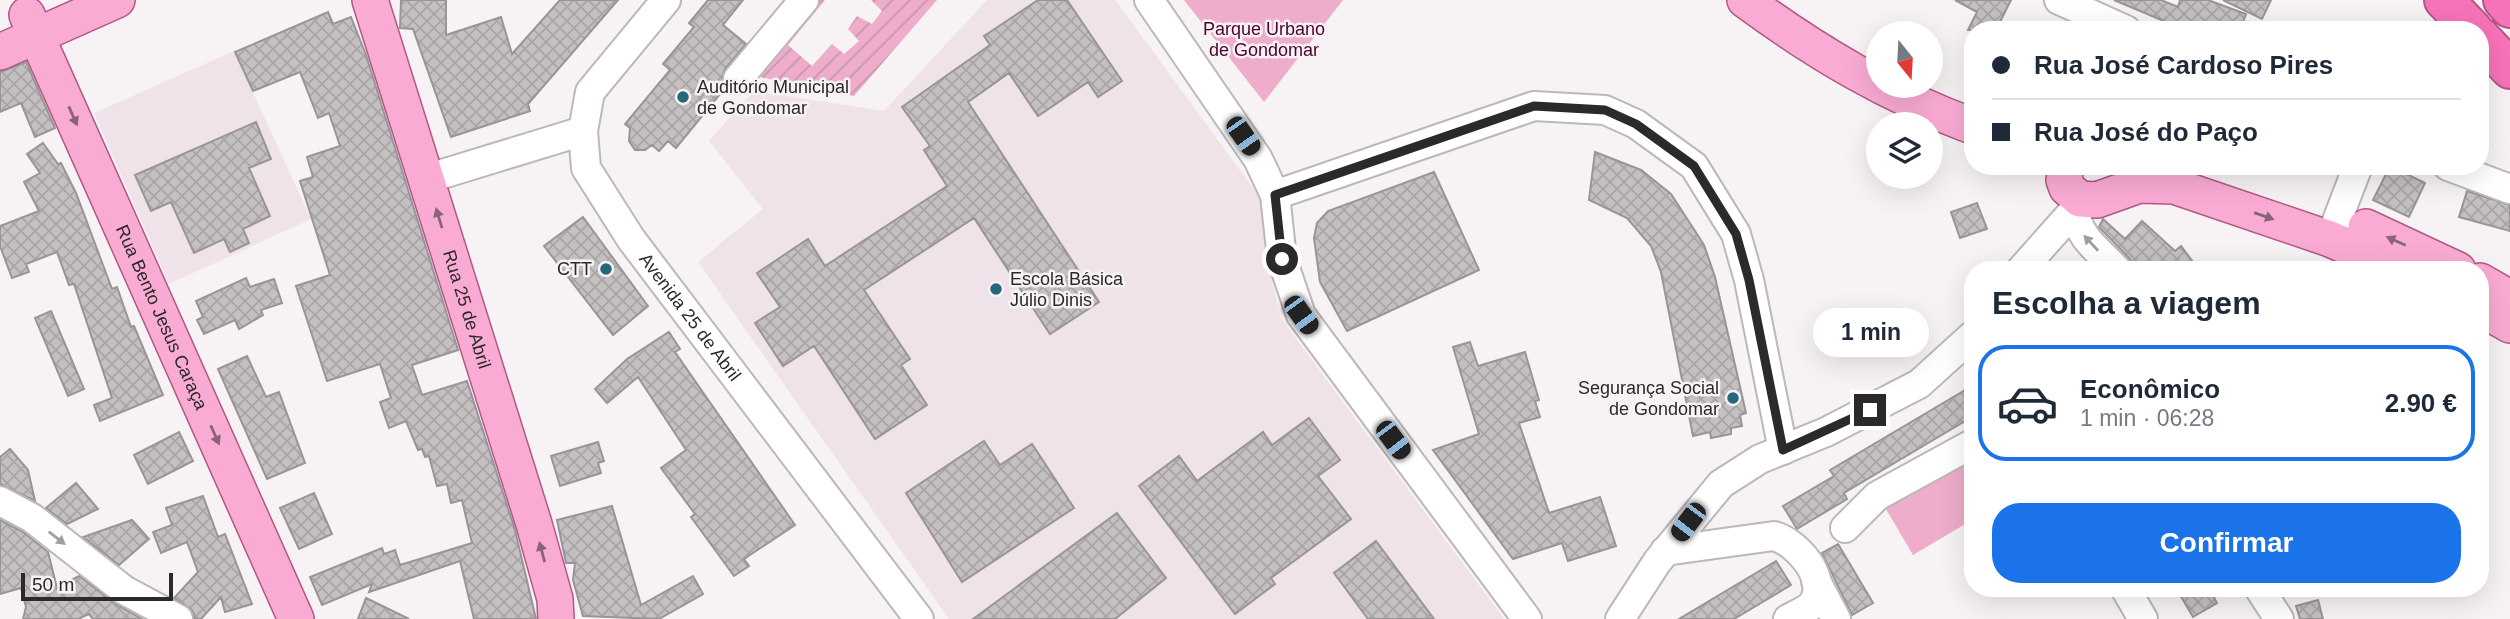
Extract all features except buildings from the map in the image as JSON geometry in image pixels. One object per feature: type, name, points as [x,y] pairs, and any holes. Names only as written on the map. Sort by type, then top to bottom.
[{"type":"highway","points":[[2444,0],[2464,21]]},
{"type":"highway","points":[[2503,0],[2510,8]]},
{"type":"highway","points":[[2489,47],[2510,69]]},
{"type":"main road","points":[[0,52],[21,26],[64,0]]},
{"type":"main road","points":[[21,26],[117,0]]},
{"type":"main road","name":"Rua 25 de Abril","points":[[370,0],[534,524],[555,599],[556,619]]},
{"type":"main road","points":[[1750,1],[1795,37],[1876,86],[1964,122]]},
{"type":"main road","name":"Rua Bento Jesus Caraça","points":[[21,26],[296,619]]},
{"type":"main road","points":[[2194,175],[2247,185],[2334,228],[2387,261]]},
{"type":"main road","points":[[2079,184],[2174,186],[2334,228],[2431,261]]},
{"type":"main road","points":[[2489,286],[2510,298]]},
{"type":"main road","points":[[2489,313],[2510,325]]},
{"type":"street","name":"Avenida 25 de Abril","points":[[666,0],[590,92],[583,131],[586,168],[631,239],[919,619]]},
{"type":"street","points":[[738,79],[804,0]]},
{"type":"street","points":[[1149,0],[1258,159],[1275,195],[1282,259],[1301,315],[1527,619]]},
{"type":"street","points":[[2059,0],[2106,21]]},
{"type":"street","points":[[1275,195],[1534,106],[1605,110],[1636,124],[1694,166],[1736,234],[1749,280],[1783,450]]},
{"type":"street","points":[[426,179],[583,131]]},
{"type":"street","points":[[2334,228],[2355,175]]},
{"type":"street","points":[[2472,175],[2510,189]]},
{"type":"street","points":[[2029,261],[2051,235],[2079,184]]},
{"type":"street","points":[[2079,184],[2077,225],[2084,238],[2108,261]]},
{"type":"street","points":[[1620,619],[1665,551],[1721,484],[1783,450],[1826,432],[1919,384],[1964,343]]},
{"type":"street","points":[[1845,528],[1877,496],[1964,448]]},
{"type":"street","points":[[0,501],[32,519],[124,590],[178,619]]},
{"type":"street","points":[[1665,551],[1774,536],[1788,540],[1800,551],[1836,619]]},
{"type":"street","points":[[1788,619],[1811,606],[1816,598],[1816,581]]},
{"type":"street","points":[[280,583],[284,614],[280,619]]},
{"type":"street","points":[[2130,597],[2143,619]]},
{"type":"street","points":[[2265,597],[2279,619]]},
{"type":"shaded area","name":"Escola Básica Júlio Dinis","points":[[987,0],[1115,0],[1259,196],[1280,317],[1504,619],[949,619],[698,262],[763,209],[709,141],[754,91],[884,111]]},
{"type":"shaded area","points":[[234,51],[311,219],[169,284],[94,113]]},
{"type":"green space","points":[[812,0],[825,0],[788,45],[812,66],[832,44],[844,54],[859,41],[848,29],[857,16],[872,24],[882,11],[871,0],[937,0],[854,96],[750,75]]},
{"type":"green space","name":"Parque Urbano de Gondomar","points":[[1184,0],[1343,0],[1264,102]]},
{"type":"green space","points":[[1964,463],[1964,525],[1913,555],[1886,509]]},
{"type":"place","name":"Auditório Municipal de Gondomar","points":[[683,97]]},
{"type":"place","name":"CTT","points":[[606,269]]},
{"type":"place","name":"Escola Básica Júlio Dinis","points":[[996,289]]},
{"type":"place","name":"Segurança Social de Gondomar","points":[[1733,398]]},
{"type":"route","points":[[1282,259],[1275,195],[1534,106],[1572,106],[1605,110],[1636,124],[1694,166],[1736,234],[1749,280],[1783,450],[1870,410]]}]
